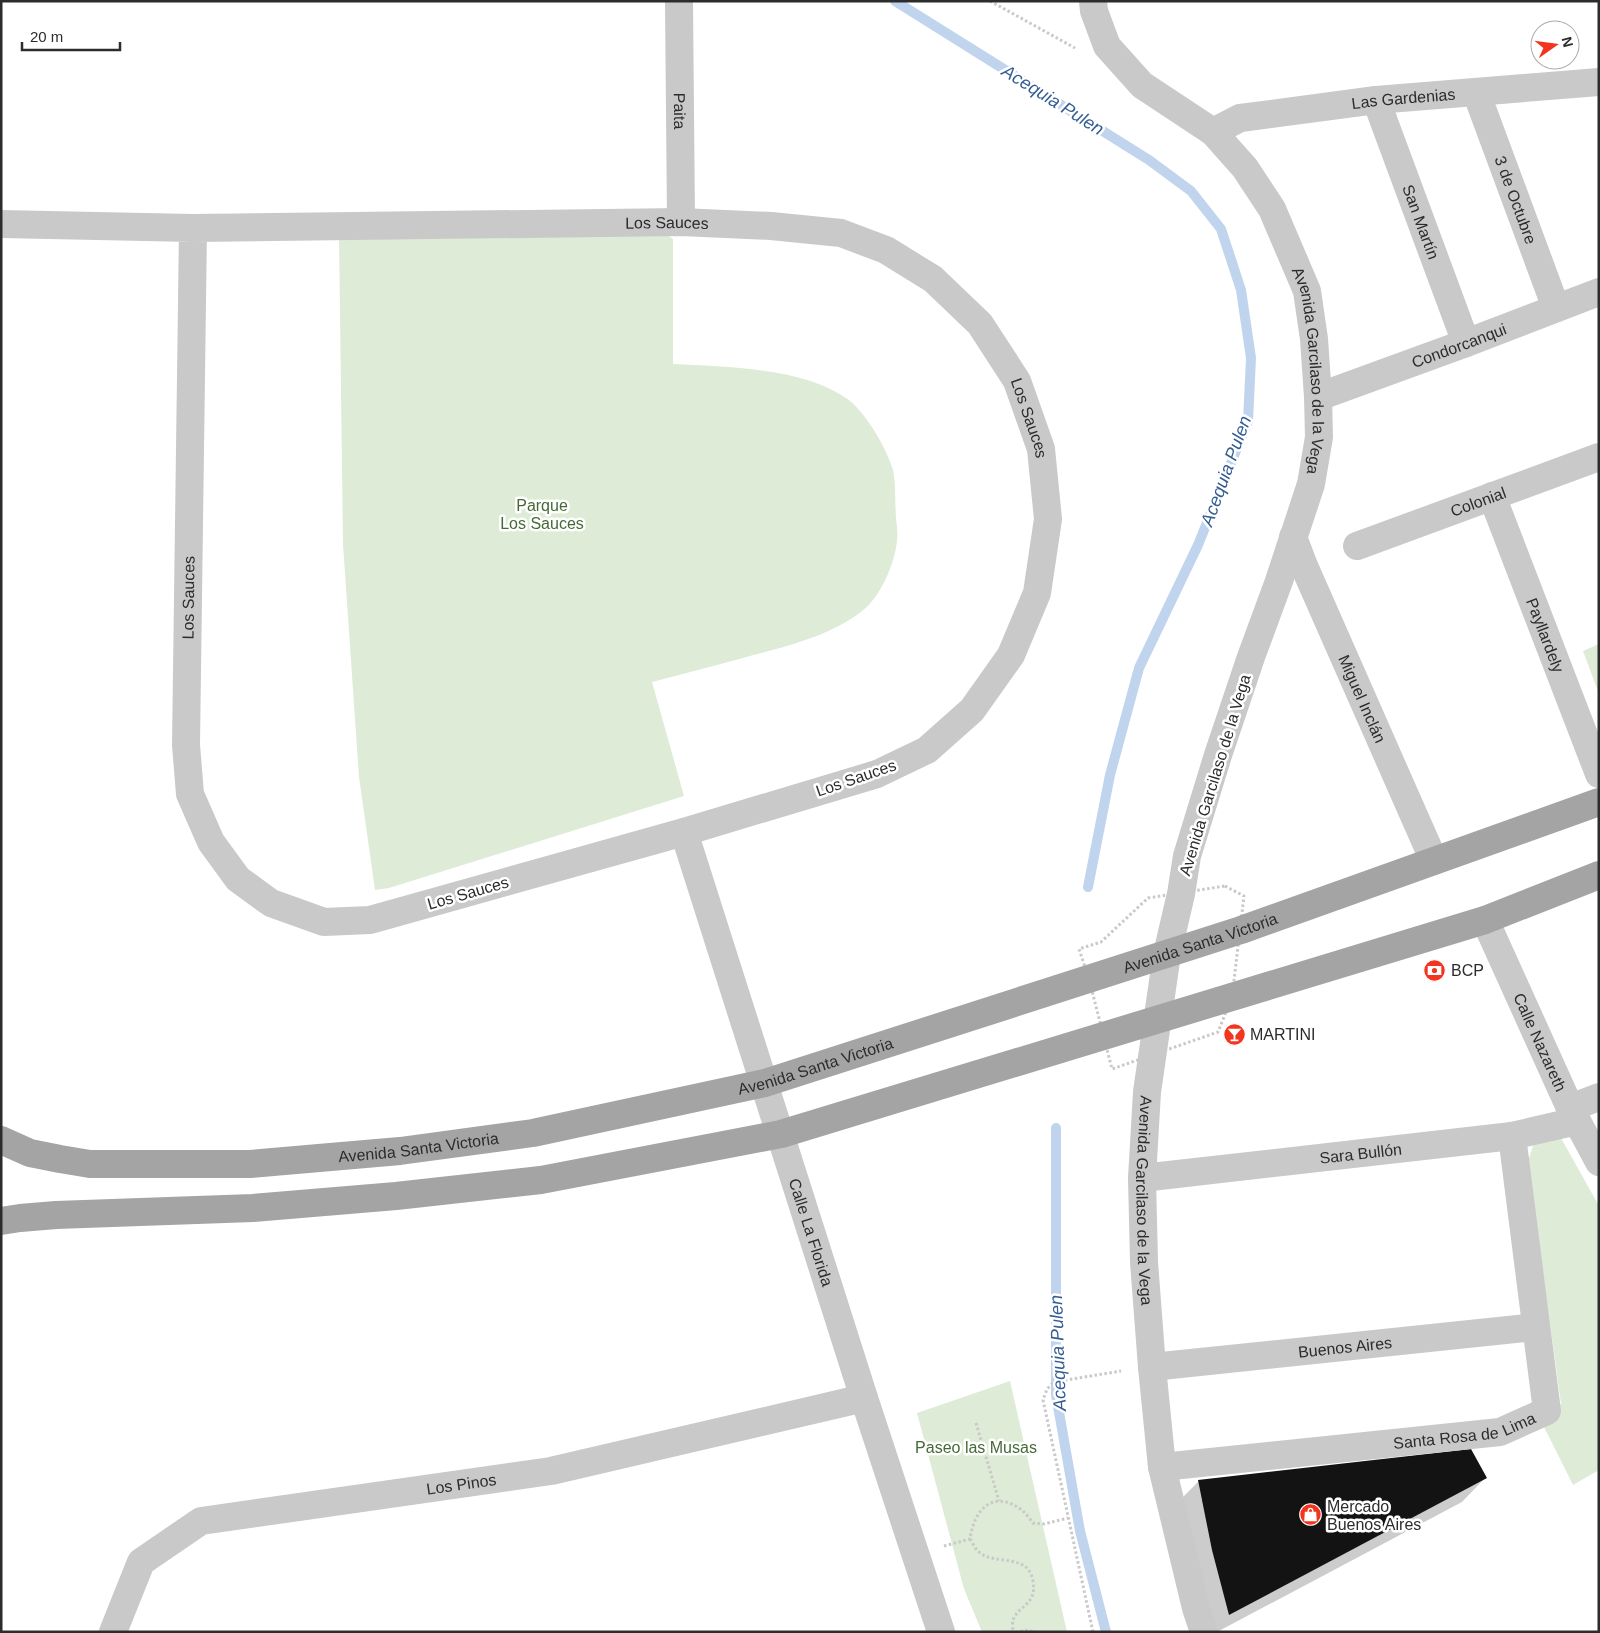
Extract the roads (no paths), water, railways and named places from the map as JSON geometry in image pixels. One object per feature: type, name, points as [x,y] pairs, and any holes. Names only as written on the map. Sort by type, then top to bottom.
[{"type":"main road","name":"Avenida Santa Victoria","points":[[1,1140],[30,1153],[90,1164],[250,1164],[400,1151],[533,1132],[765,1083],[1241,930],[1599,802]]},
{"type":"main road","points":[[1,1222],[20,1218],[56,1215],[252,1208],[416,1194],[541,1180],[781,1134],[1485,920],[1599,876]]},
{"type":"street","name":"Paita","points":[[679,1],[681,222]]},
{"type":"street","name":"Avenida Garcilaso de la Vega","points":[[1093,1],[1094,11],[1107,46],[1142,85],[1213,132],[1245,168],[1272,209],[1307,290],[1314,339],[1318,397],[1319,436],[1311,484],[1215,764],[1187,856],[1181,894],[1167,954],[1148,1092],[1142,1178],[1144,1262],[1162,1467],[1196,1608],[1204,1632]]},
{"type":"street","name":"Las Gardenias","points":[[1213,132],[1240,118],[1376,100],[1599,82]]},
{"type":"street","name":"3 de Octubre","points":[[1476,92],[1556,308]]},
{"type":"street","name":"San Martín","points":[[1376,100],[1466,343]]},
{"type":"street","name":"Los Sauces","points":[[1,224],[192,228],[681,222],[772,226],[841,233],[886,250],[933,279],[980,324],[1017,381],[1041,449],[1048,519],[1037,593],[1011,655],[972,710],[927,750],[877,774],[684,832],[370,920],[324,922],[271,903],[238,879],[211,842],[190,794],[186,745],[192,228]]},
{"type":"street","name":"Condorcanqui","points":[[1318,397],[1599,292]]},
{"type":"street","name":"Colonial","points":[[1356,546],[1599,457]]},
{"type":"street","name":"Payllardely","points":[[1492,496],[1599,774]]},
{"type":"street","name":"Miguel Inclán","points":[[1293,537],[1434,861]]},
{"type":"street","name":"Calle La Florida","points":[[684,832],[864,1398],[941,1632]]},
{"type":"street","name":"Calle Nazareth","points":[[1485,920],[1573,1114],[1599,1162]]},
{"type":"street","name":"Sara Bullón","points":[[1142,1178],[1512,1136],[1573,1114],[1599,1097]]},
{"type":"street","name":"Santa Rosa de Lima","points":[[1162,1467],[1500,1432],[1547,1411],[1512,1136]]},
{"type":"street","name":"Buenos Aires","points":[[1152,1367],[1536,1328]]},
{"type":"street","name":"Los Pinos","points":[[113,1632],[141,1562],[201,1522],[551,1471],[864,1398]]},
{"type":"waterway","name":"Acequia Pulen","points":[[895,1],[1149,160],[1191,191],[1221,229],[1241,290],[1251,358],[1248,421],[1198,545],[1139,668],[1110,775],[1088,887]]},
{"type":"waterway","name":"Acequia Pulen","points":[[1056,1128],[1056,1395],[1080,1531],[1106,1632]]},
{"type":"place","name":"BCP","points":[[1435,970]]},
{"type":"place","name":"MARTINI","points":[[1234,1034]]},
{"type":"place","name":"Mercado Buenos Aires","points":[[1311,1515]]},
{"type":"park label","name":"Parque Los Sauces","points":[[542,514]]},
{"type":"park label","name":"Paseo las Musas","points":[[976,1447]]}]
